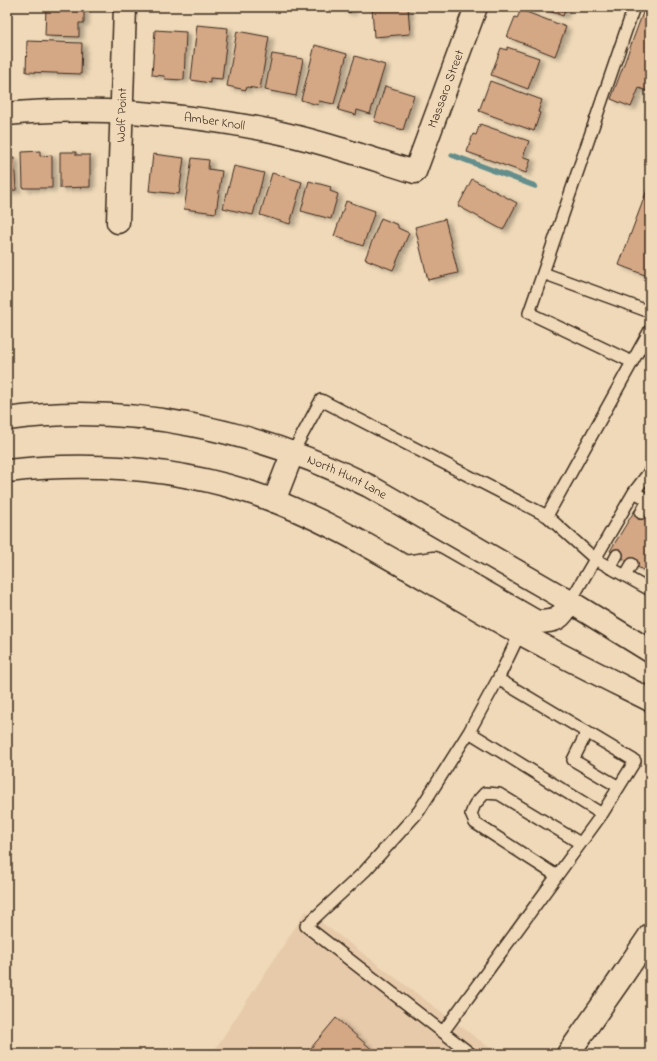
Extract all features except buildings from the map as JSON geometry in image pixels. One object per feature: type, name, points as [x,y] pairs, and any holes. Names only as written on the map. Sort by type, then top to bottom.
[{"type":"main road","name":"Wolf Point","points":[[118,222],[125,7]]},
{"type":"main road","name":"Massaro Street","points":[[415,172],[476,7]]},
{"type":"main road","name":"Amber Knoll","points":[[7,114],[61,111],[122,112],[222,122],[267,130],[315,142],[415,172]]},
{"type":"main road","name":"North Hunt Lane","points":[[7,419],[65,414],[140,417],[193,425],[239,435],[292,452],[369,486],[570,602],[650,651]]},
{"type":"main road","points":[[274,501],[292,452]]},
{"type":"main road","points":[[7,471],[63,466],[139,469],[205,481],[246,491],[297,510],[345,533],[571,661],[650,700]]},
{"type":"main road","points":[[405,567],[434,563],[538,622],[554,621],[562,615],[570,602]]},
{"type":"main road","points":[[568,1054],[650,935]]},
{"type":"lane","points":[[632,362],[529,313],[634,7]]},
{"type":"lane","points":[[543,273],[650,312]]},
{"type":"lane","points":[[547,516],[650,330]]},
{"type":"lane","points":[[292,452],[321,400],[547,516],[595,559],[650,590]]},
{"type":"lane","points":[[570,602],[634,492],[650,471]]},
{"type":"lane","points":[[634,492],[649,501],[641,513]]},
{"type":"lane","points":[[610,568],[617,555]]},
{"type":"lane","points":[[625,576],[632,564]]},
{"type":"lane","points":[[472,1054],[306,926],[365,871],[419,811],[469,732],[498,679],[520,633]]},
{"type":"lane","points":[[443,1032],[602,814],[635,761],[498,679]]},
{"type":"lane","points":[[469,732],[602,814]]},
{"type":"lane","points":[[587,732],[574,760],[620,786]]},
{"type":"lane","points":[[557,876],[475,823],[471,814],[475,804],[485,792],[499,794],[580,843]]},
{"type":"shaded area","points":[[306,911],[498,1054],[212,1054]]},
{"type":"waterway","points":[[452,155],[535,186]]}]
